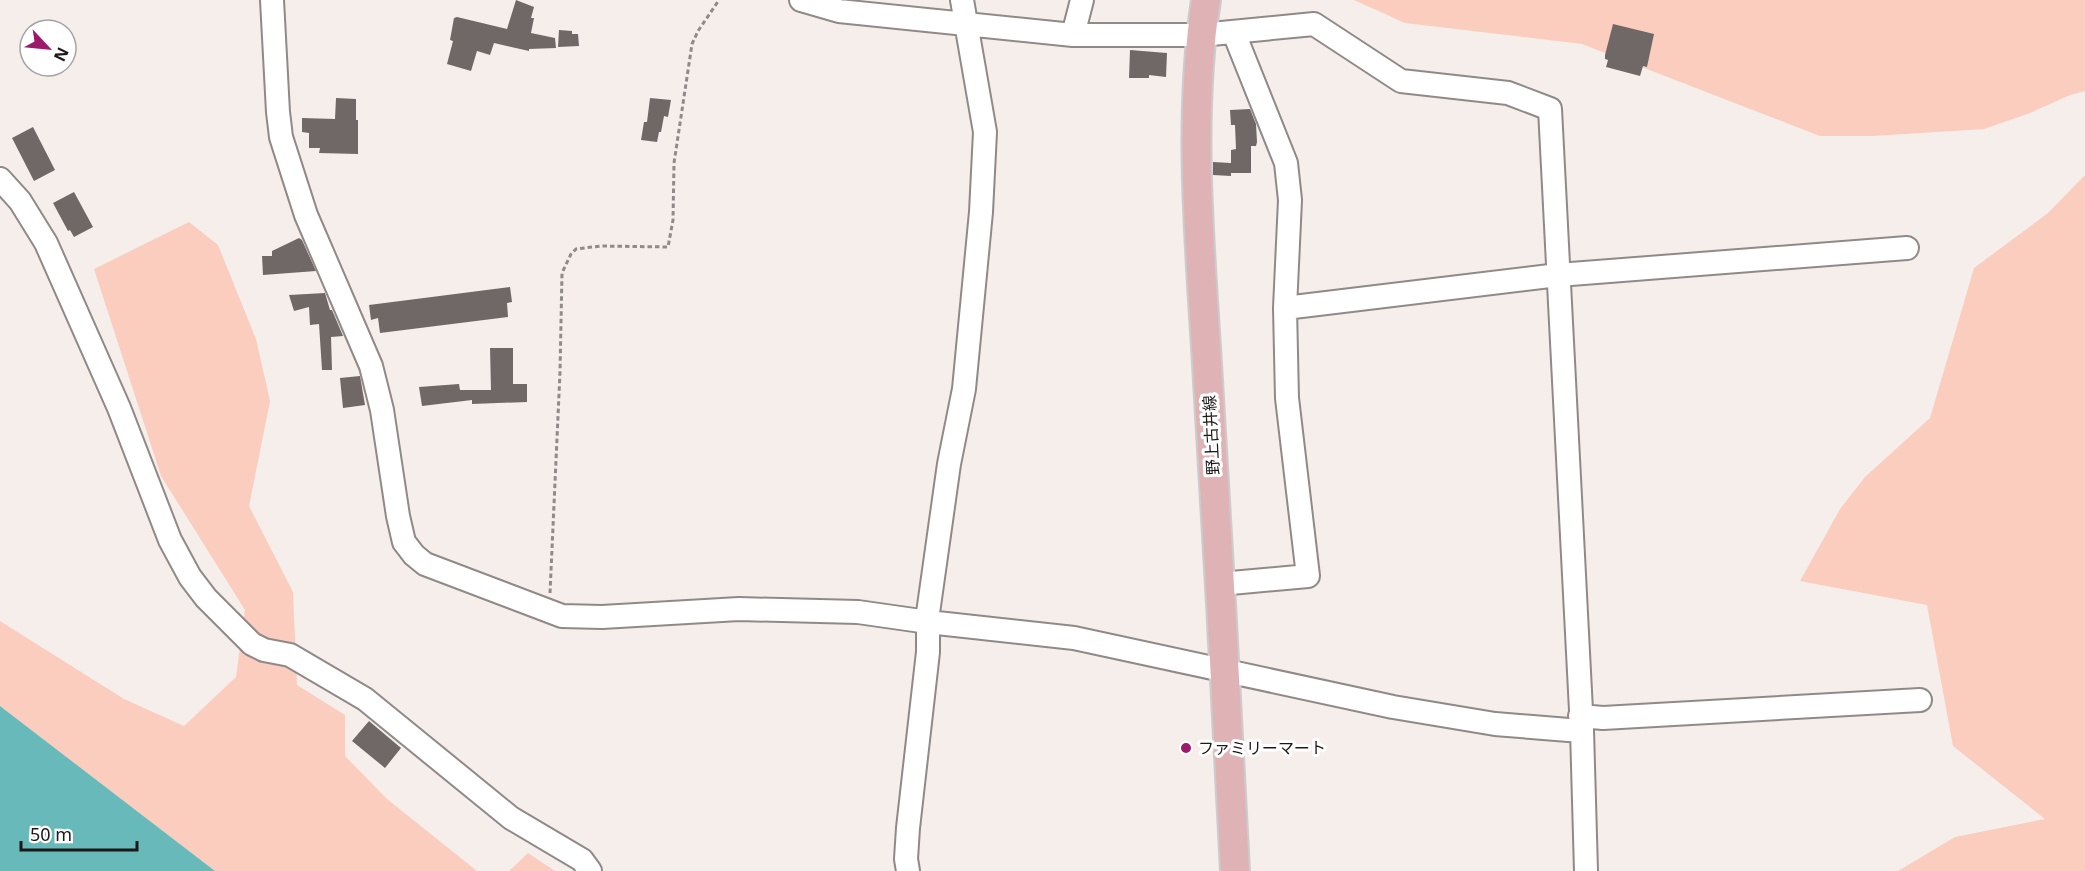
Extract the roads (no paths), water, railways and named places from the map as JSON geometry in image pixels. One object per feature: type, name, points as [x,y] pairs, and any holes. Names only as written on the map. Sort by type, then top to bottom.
[{"type":"main road","name":"野上古井線","points":[[1206,0],[1201,35],[1198,94],[1199,237],[1235,871]]},
{"type":"street","points":[[272,0],[281,136],[293,180],[306,215],[370,366],[382,410],[404,542],[425,564],[562,616],[602,617],[739,609],[858,612],[1074,638],[1393,707],[1495,724],[1581,724],[1604,718],[1920,699]]},
{"type":"street","points":[[801,0],[839,11],[1073,35],[1201,35],[1314,24],[1401,81],[1508,93],[1550,109],[1581,724],[1586,871]]},
{"type":"street","points":[[908,871],[906,859],[908,828],[928,652],[928,622],[949,464],[964,389],[981,212],[985,132],[962,0]]},
{"type":"street","points":[[1073,35],[1082,0]]},
{"type":"street","points":[[1220,584],[1308,576],[1287,398],[1285,308],[1290,200],[1286,163],[1234,33]]},
{"type":"street","points":[[0,179],[20,201],[46,243],[119,408],[170,540],[190,576],[206,598],[252,644],[264,650],[290,655],[365,699],[511,818],[582,860],[590,871]]},
{"type":"street","points":[[1285,308],[1558,276],[1907,248]]},
{"type":"water","points":[[0,706],[215,871],[0,871]]},
{"type":"place","name":"ファミリーマート","points":[[1186,748]]}]
